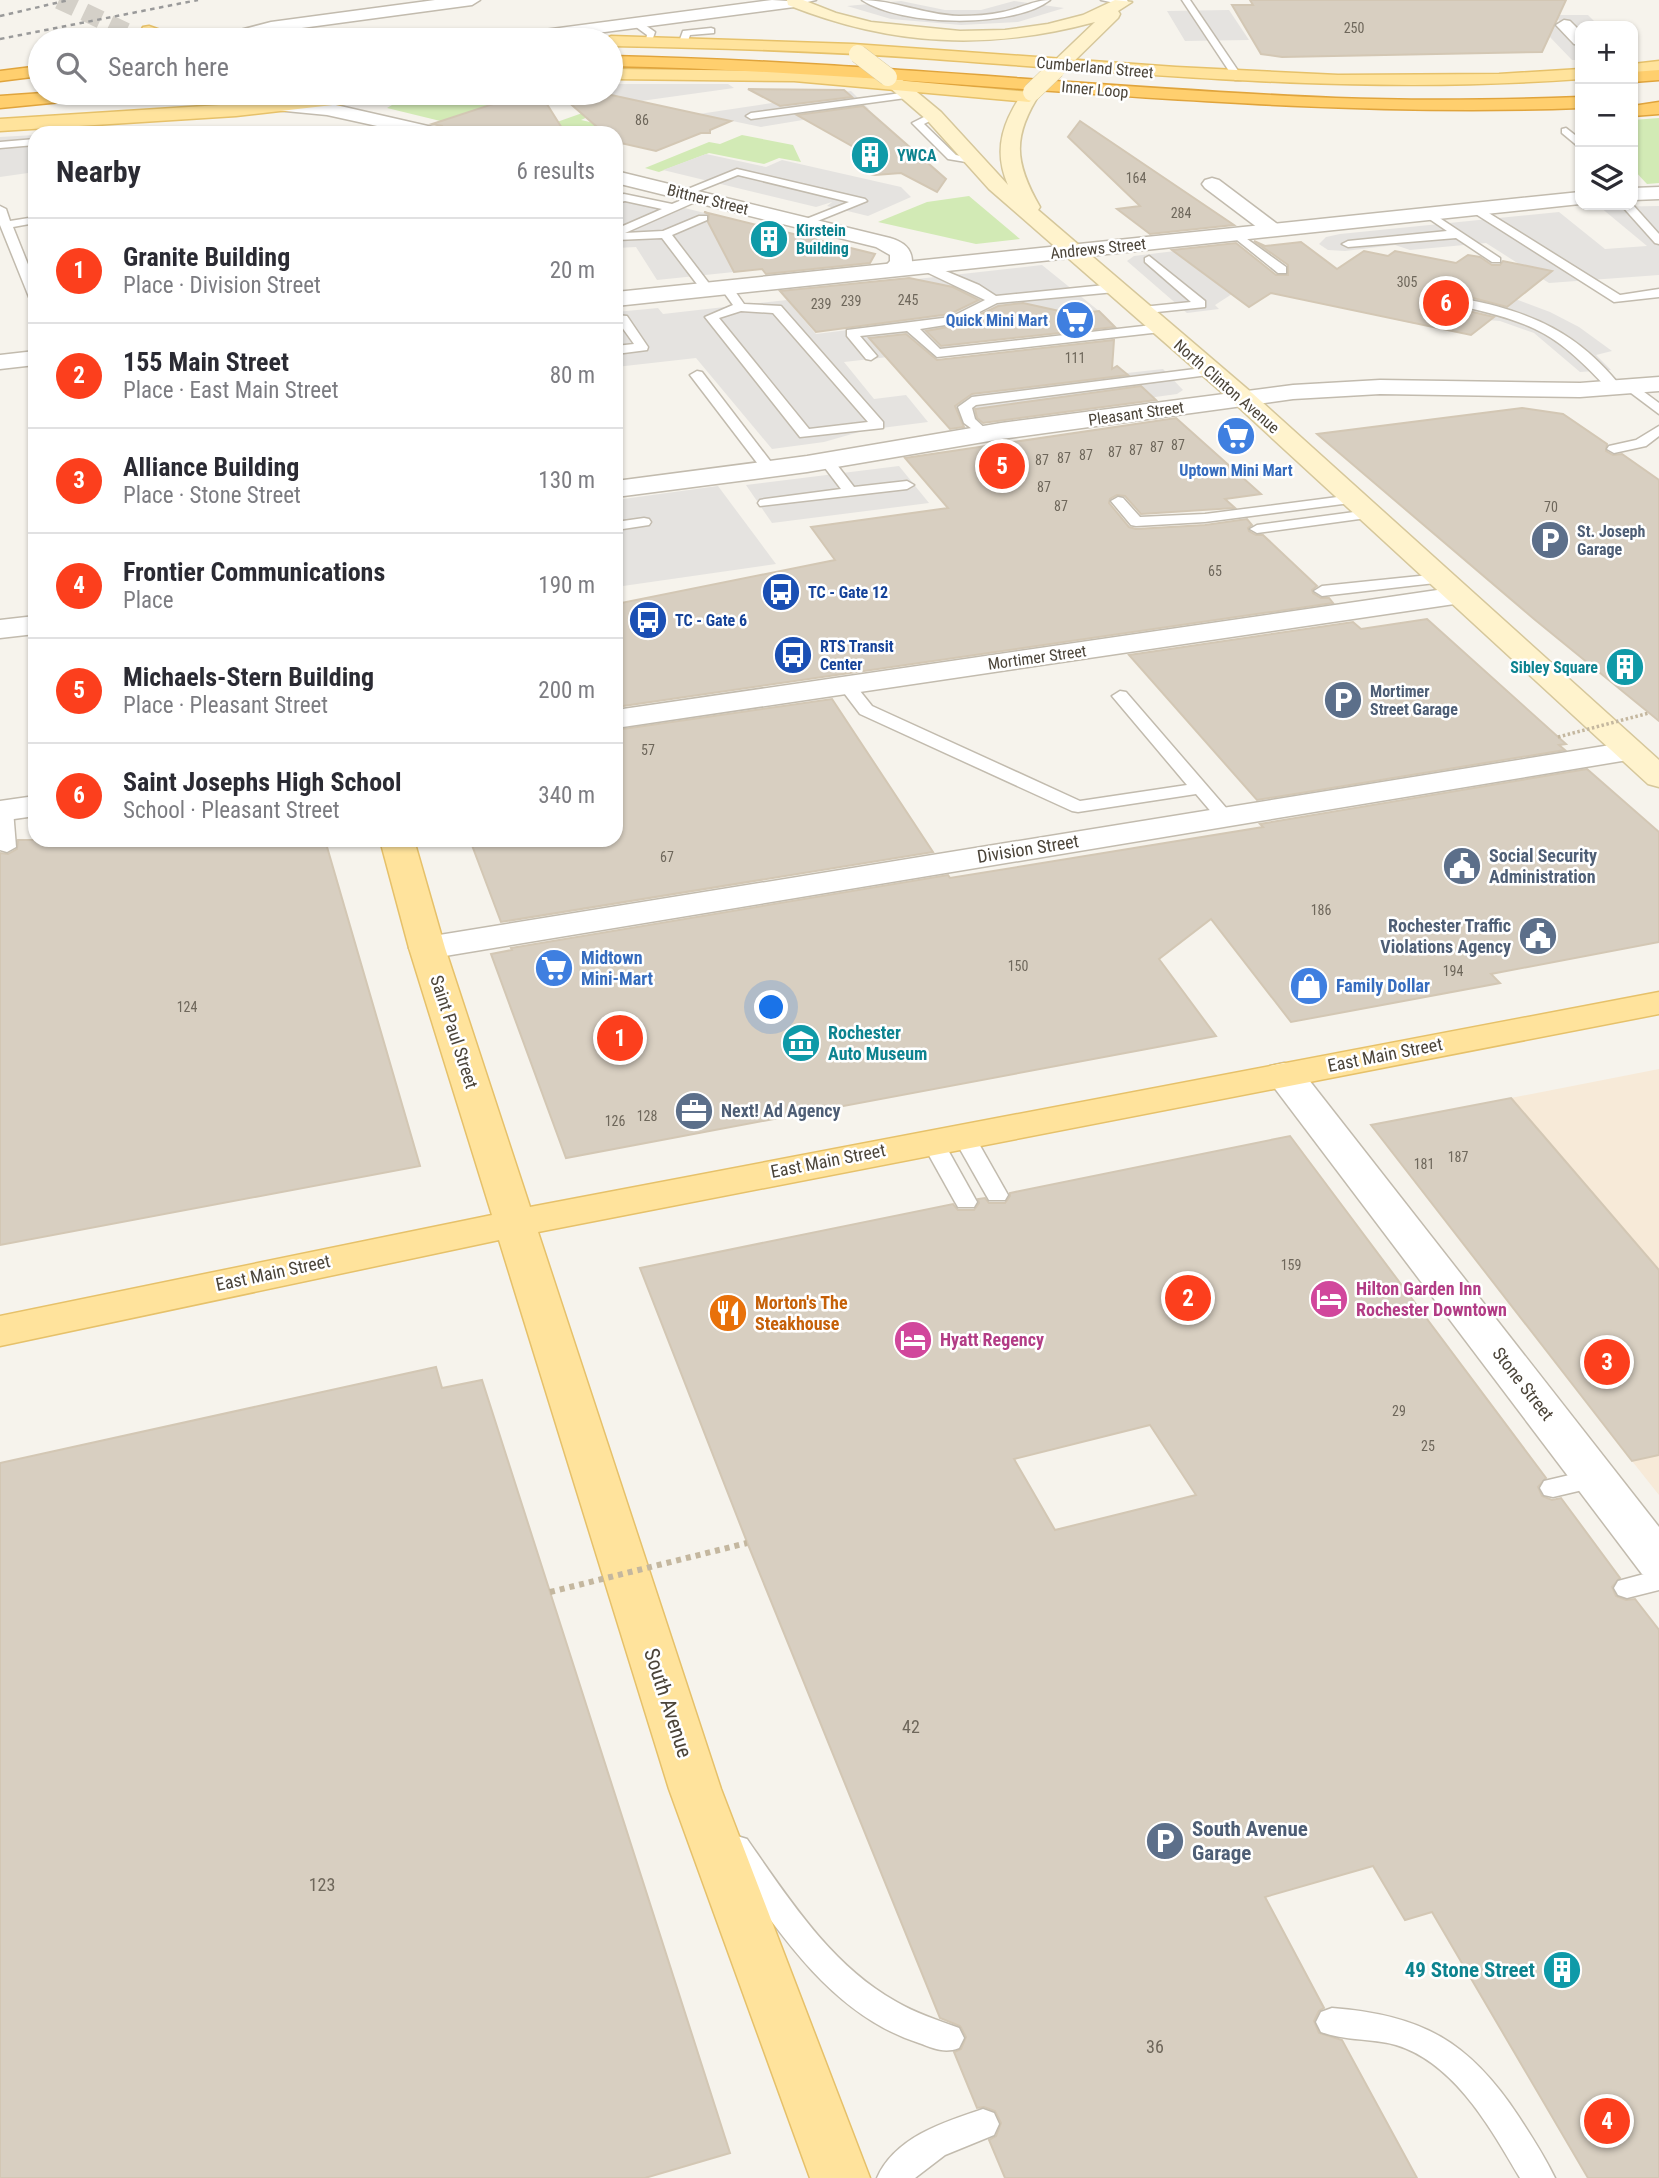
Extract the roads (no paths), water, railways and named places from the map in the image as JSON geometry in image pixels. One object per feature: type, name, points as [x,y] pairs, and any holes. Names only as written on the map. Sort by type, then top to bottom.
[{"type":"highway","name":"Inner Loop","points":[[623,54],[867,61],[1291,94],[1443,98],[1575,94]]},
{"type":"highway","name":"Inner Loop","points":[[623,61],[800,65],[1323,104],[1463,106],[1575,103]]},
{"type":"highway","points":[[0,76],[28,72]]},
{"type":"highway","points":[[1638,76],[1659,75]]},
{"type":"highway","points":[[1409,82],[1575,80]]},
{"type":"highway","points":[[1638,90],[1659,88]]},
{"type":"highway","points":[[0,93],[28,91]]},
{"type":"highway","points":[[1030,94],[1213,113],[1315,119],[1448,120],[1575,115]]},
{"type":"highway","points":[[1638,99],[1659,97]]},
{"type":"highway","points":[[0,102],[28,100]]},
{"type":"highway","points":[[1638,110],[1659,108]]},
{"type":"main road","points":[[799,1],[835,18],[874,27],[922,33],[977,35],[1061,26],[1098,14],[1125,1]]},
{"type":"main road","name":"North Clinton Avenue","points":[[799,1],[934,116],[974,163],[1042,226],[1243,398],[1659,777]]},
{"type":"main road","points":[[1042,226],[1023,196],[1010,167],[1012,134],[1030,94],[1125,1]]},
{"type":"main road","name":"Cumberland Street","points":[[623,41],[855,51],[1238,78],[1409,82],[1575,74]]},
{"type":"main road","points":[[1638,68],[1659,66]]},
{"type":"main road","points":[[623,74],[760,74],[1030,94]]},
{"type":"main road","points":[[0,125],[218,105]]},
{"type":"main road","points":[[269,123],[280,105]]},
{"type":"main road","name":"Saint Paul Street","points":[[399,847],[427,948],[515,1222]]},
{"type":"main road","name":"East Main Street","points":[[0,1331],[515,1222],[1659,1003]]},
{"type":"main road","name":"South Avenue","points":[[515,1222],[695,1789],[840,2178]]},
{"type":"street","points":[[267,28],[472,0]]},
{"type":"street","points":[[592,28],[799,1]]},
{"type":"street","points":[[346,28],[351,23],[393,10]]},
{"type":"street","points":[[1564,26],[1575,36]]},
{"type":"street","points":[[309,105],[403,126]]},
{"type":"street","name":"Bittner Street","points":[[623,179],[686,200],[805,223],[891,244],[901,254],[901,262],[894,269]]},
{"type":"street","points":[[1212,184],[1273,230]]},
{"type":"street","points":[[1638,194],[1659,193]]},
{"type":"street","name":"Andrews Street","points":[[623,298],[1575,199]]},
{"type":"street","points":[[0,362],[28,359]]},
{"type":"street","name":"Pleasant Street","points":[[623,488],[769,469],[984,433],[1243,398],[1370,387],[1527,391],[1659,384]]},
{"type":"street","name":"Mortimer Street","points":[[623,718],[846,685],[1449,587]]},
{"type":"street","points":[[0,629],[28,626]]},
{"type":"street","name":"Division Street","points":[[427,948],[1629,751]]},
{"type":"street","name":"Stone Street","points":[[1284,1074],[1659,1561]]},
{"type":"lane","points":[[866,0],[907,13],[961,18],[1011,13],[1046,0]]},
{"type":"lane","points":[[1105,0],[1125,1]]},
{"type":"lane","points":[[1186,0],[1238,78]]},
{"type":"lane","points":[[635,22],[652,34],[648,41]]},
{"type":"lane","points":[[684,42],[686,33],[711,32]]},
{"type":"lane","points":[[751,116],[897,85]]},
{"type":"lane","points":[[1566,131],[1575,140]]},
{"type":"lane","points":[[0,145],[28,143]]},
{"type":"lane","points":[[623,232],[737,172],[862,201],[805,223]]},
{"type":"lane","points":[[623,197],[686,200]]},
{"type":"lane","points":[[0,209],[28,279]]},
{"type":"lane","points":[[1475,209],[1618,299],[1659,293]]},
{"type":"lane","points":[[1631,210],[1659,241]]},
{"type":"lane","points":[[1429,214],[1496,260]]},
{"type":"lane","points":[[623,235],[665,234],[703,218]]},
{"type":"lane","points":[[6,225],[28,221]]},
{"type":"lane","points":[[1348,244],[1457,233]]},
{"type":"lane","points":[[665,234],[717,288],[740,307]]},
{"type":"lane","points":[[1236,234],[1282,270]]},
{"type":"lane","points":[[0,247],[15,245]]},
{"type":"lane","points":[[1142,311],[1201,304],[1149,260]]},
{"type":"lane","points":[[924,266],[975,288],[994,300]]},
{"type":"lane","points":[[871,356],[851,333],[954,320],[994,300],[1115,288]]},
{"type":"lane","points":[[1465,303],[1510,311],[1548,327],[1578,348],[1623,387],[1659,410]]},
{"type":"lane","points":[[740,307],[777,309],[878,425],[806,434],[711,317],[740,307]]},
{"type":"lane","points":[[623,318],[642,347],[623,348]]},
{"type":"lane","points":[[910,327],[937,353],[1161,328]]},
{"type":"lane","points":[[984,433],[966,415],[965,407],[972,401],[1211,371]]},
{"type":"lane","points":[[697,375],[769,469]]},
{"type":"lane","points":[[841,430],[872,452]]},
{"type":"lane","points":[[1614,449],[1641,443],[1659,430]]},
{"type":"lane","points":[[826,460],[850,492]]},
{"type":"lane","points":[[765,503],[906,485]]},
{"type":"lane","points":[[1118,500],[1136,522],[1361,507]]},
{"type":"lane","points":[[1257,529],[1361,507]]},
{"type":"lane","points":[[623,525],[644,522]]},
{"type":"lane","points":[[1322,591],[1449,587]]},
{"type":"lane","points":[[846,685],[866,710],[1078,807],[1200,788]]},
{"type":"lane","points":[[1120,696],[1226,817]]},
{"type":"lane","points":[[7,847],[13,809]]},
{"type":"lane","points":[[948,1138],[997,1195]]},
{"type":"lane","points":[[948,1138],[966,1202]]},
{"type":"lane","points":[[1553,1488],[1595,1478]]},
{"type":"lane","points":[[1627,1588],[1659,1580]]},
{"type":"lane","points":[[695,1789],[765,1889],[802,1938],[830,1968],[895,2018],[928,2033],[948,2038]]},
{"type":"lane","points":[[1332,2022],[1352,2022],[1400,2031],[1426,2042],[1448,2056],[1486,2096],[1538,2178]]},
{"type":"lane","points":[[894,2178],[916,2154],[930,2145],[983,2123]]},
{"type":"tunnel","points":[[59,0],[118,28]]},
{"type":"railway","points":[[0,16],[69,0]]},
{"type":"railway","points":[[56,28],[198,0]]},
{"type":"railway","points":[[0,39],[28,33]]},
{"type":"place","name":"YWCA","points":[[870,155]]},
{"type":"place","name":"Kirstein Building","points":[[769,239]]},
{"type":"place","name":"Saint Josephs High School","points":[[1446,303]]},
{"type":"place","name":"Quick Mini Mart","points":[[1075,320]]},
{"type":"place","name":"Uptown Mini Mart","points":[[1236,436]]},
{"type":"place","name":"Michaels-Stern Building","points":[[1002,466]]},
{"type":"place","name":"St. Joseph Garage","points":[[1550,540]]},
{"type":"place","name":"TC - Gate 12","points":[[781,592]]},
{"type":"place","name":"TC - Gate 6","points":[[648,620]]},
{"type":"place","name":"RTS Transit Center","points":[[793,655]]},
{"type":"place","name":"Sibley Square","points":[[1625,667]]},
{"type":"place","name":"Mortimer Street Garage","points":[[1343,700]]},
{"type":"place","name":"Social Security Administration","points":[[1462,866]]},
{"type":"place","name":"Rochester Traffic Violations Agency","points":[[1538,936]]},
{"type":"place","name":"Midtown Mini-Mart","points":[[554,968]]},
{"type":"place","name":"Family Dollar","points":[[1309,986]]},
{"type":"place","name":"Granite Building","points":[[620,1038]]},
{"type":"place","name":"Rochester Auto Museum","points":[[801,1043]]},
{"type":"place","name":"Next! Ad Agency","points":[[694,1111]]},
{"type":"place","name":"155 Main Street","points":[[1188,1298]]},
{"type":"place","name":"Hilton Garden Inn Rochester Downtown","points":[[1329,1299]]},
{"type":"place","name":"Morton's The Steakhouse","points":[[728,1313]]},
{"type":"place","name":"Hyatt Regency","points":[[913,1340]]},
{"type":"place","name":"Alliance Building","points":[[1607,1362]]},
{"type":"place","name":"South Avenue Garage","points":[[1165,1841]]},
{"type":"place","name":"49 Stone Street","points":[[1562,1970]]},
{"type":"place","name":"Frontier Communications","points":[[1607,2121]]}]
